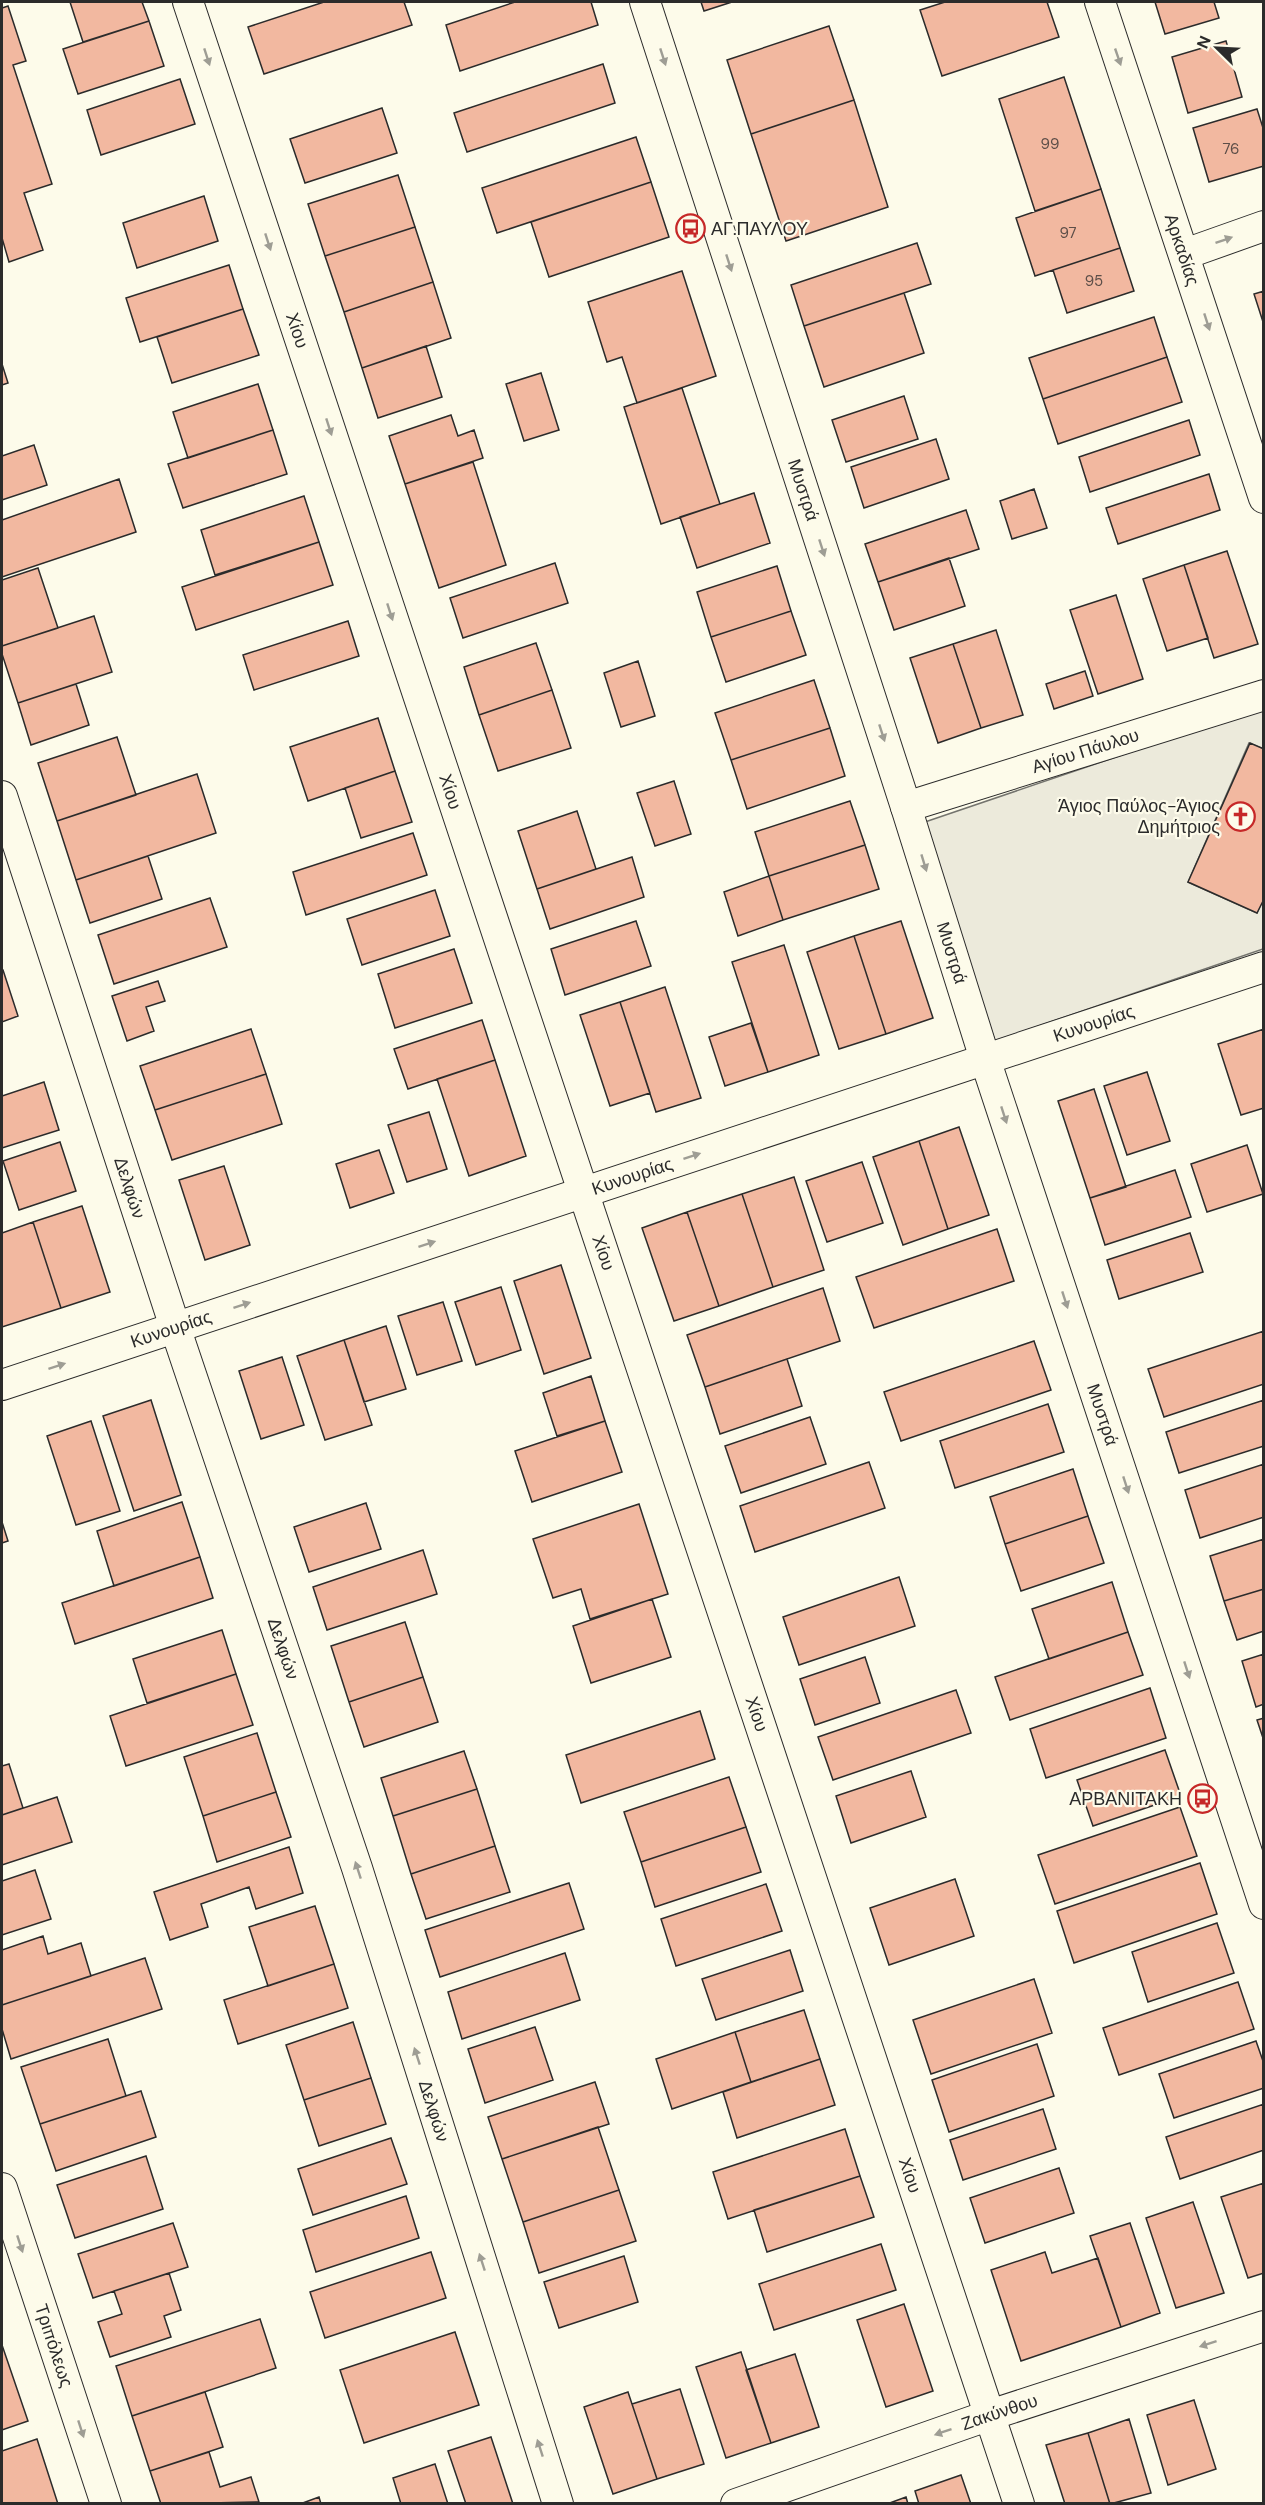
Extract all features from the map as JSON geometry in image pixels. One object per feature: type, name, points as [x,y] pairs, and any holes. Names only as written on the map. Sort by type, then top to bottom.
[{"type":"street","name":"Χίου","points":[[188,2],[1019,2504]]},
{"type":"street","name":"Μυστρά","points":[[645,2],[906,807],[985,1059],[1263,1904]]},
{"type":"street","name":"Αρκαδίας","points":[[1100,2],[1185,254],[1263,498]]},
{"type":"street","points":[[1185,254],[1263,226]]},
{"type":"street","name":"Αγίου Πάυλου","points":[[906,807],[1263,695]]},
{"type":"street","name":"Δελφών","points":[[2,796],[175,1327],[357,1868],[558,2504]]},
{"type":"street","name":"Κυνουρίας","points":[[2,1385],[1263,967]]},
{"type":"street","name":"Τριπόλεως","points":[[2,2188],[106,2504]]},
{"type":"street","name":"Ζακύνθου","points":[[736,2504],[990,2415],[1263,2326]]},
{"type":"shaded area","points":[[1263,707],[1263,749],[1249,743],[1188,882],[1257,913],[1263,899],[1263,949],[995,1041],[922,823]]},
{"type":"building","points":[[70,2],[142,2],[149,21],[83,42]]},
{"type":"building","points":[[324,2],[404,2],[412,25],[264,74],[248,27]]},
{"type":"building","points":[[515,2],[591,2],[598,25],[460,71],[446,25]]},
{"type":"building","points":[[701,2],[732,2],[704,11]]},
{"type":"building","points":[[945,2],[1047,2],[1059,37],[942,76],[920,10]]},
{"type":"building","points":[[1155,2],[1214,2],[1219,18],[1165,34]]},
{"type":"building","points":[[8,6],[26,61],[13,65],[52,184],[24,193],[43,250],[9,262],[2,238],[2,8]]},
{"type":"building","points":[[149,21],[164,66],[78,94],[63,49]]},
{"type":"building","points":[[829,26],[854,100],[751,134],[727,60]]},
{"type":"building","points":[[1226,41],[1242,97],[1188,113],[1172,57]]},
{"type":"building","points":[[603,64],[615,103],[467,152],[454,113]]},
{"type":"building","points":[[1064,77],[1101,189],[1035,211],[999,99]]},
{"type":"building","points":[[180,79],[195,124],[101,155],[87,110]]},
{"type":"building","points":[[854,100],[888,207],[786,241],[751,134]]},
{"type":"building","points":[[382,108],[397,153],[305,183],[290,139]]},
{"type":"building","points":[[1257,109],[1264,131],[1264,166],[1209,182],[1193,128]]},
{"type":"building","points":[[636,137],[651,182],[497,233],[482,188]]},
{"type":"building","points":[[398,175],[415,227],[325,256],[308,204]]},
{"type":"building","points":[[651,182],[669,237],[549,277],[531,222]]},
{"type":"building","points":[[1101,189],[1120,248],[1035,276],[1016,218]]},
{"type":"building","points":[[204,196],[218,241],[137,268],[123,223]]},
{"type":"building","points":[[415,227],[433,282],[344,312],[325,256]]},
{"type":"building","points":[[917,243],[931,284],[804,326],[791,285]]},
{"type":"building","points":[[1120,248],[1134,291],[1067,313],[1053,270]]},
{"type":"building","points":[[229,265],[243,309],[140,342],[126,298]]},
{"type":"building","points":[[682,271],[716,376],[637,403],[622,357],[607,362],[588,302]]},
{"type":"building","points":[[433,282],[451,338],[362,368],[344,312]]},
{"type":"building","points":[[1264,291],[1264,325],[1254,294]]},
{"type":"building","points":[[904,293],[924,353],[824,387],[804,326]]},
{"type":"building","points":[[243,309],[259,355],[172,383],[157,337]]},
{"type":"building","points":[[1154,317],[1167,357],[1043,399],[1029,358]]},
{"type":"building","points":[[426,346],[442,397],[378,418],[362,368]]},
{"type":"building","points":[[1167,357],[1182,402],[1058,444],[1043,399]]},
{"type":"building","points":[[2,364],[8,383],[2,385]]},
{"type":"building","points":[[541,373],[559,430],[524,441],[506,384]]},
{"type":"building","points":[[258,384],[273,430],[188,458],[173,412]]},
{"type":"building","points":[[682,388],[720,504],[661,524],[624,407]]},
{"type":"building","points":[[904,396],[918,439],[846,462],[832,420]]},
{"type":"building","points":[[451,415],[458,436],[474,430],[483,458],[405,484],[389,436]]},
{"type":"building","points":[[1189,420],[1200,455],[1090,492],[1079,457]]},
{"type":"building","points":[[273,430],[287,474],[183,508],[168,464]]},
{"type":"building","points":[[936,439],[949,479],[864,508],[851,467]]},
{"type":"building","points":[[34,445],[47,485],[2,500],[2,456]]},
{"type":"building","points":[[473,462],[506,565],[439,588],[405,484]]},
{"type":"building","points":[[1209,474],[1220,510],[1118,544],[1106,508]]},
{"type":"building","points":[[119,479],[136,532],[2,577],[2,520]]},
{"type":"building","points":[[1034,489],[1047,528],[1012,539],[1000,501]]},
{"type":"building","points":[[754,493],[770,543],[697,568],[680,517]]},
{"type":"building","points":[[304,496],[319,542],[215,575],[201,530]]},
{"type":"building","points":[[966,510],[979,549],[878,582],[865,544]]},
{"type":"building","points":[[319,542],[333,585],[196,630],[182,587]]},
{"type":"building","points":[[1227,551],[1258,644],[1214,658],[1184,565]]},
{"type":"building","points":[[949,558],[965,606],[894,630],[878,582]]},
{"type":"building","points":[[555,563],[568,603],[463,638],[450,598]]},
{"type":"building","points":[[1184,565],[1208,638],[1167,651],[1143,579]]},
{"type":"building","points":[[777,566],[791,611],[711,637],[697,592]]},
{"type":"building","points":[[38,568],[58,628],[2,646],[2,580]]},
{"type":"building","points":[[1116,595],[1143,679],[1098,694],[1070,610]]},
{"type":"building","points":[[791,611],[806,655],[726,682],[711,637]]},
{"type":"building","points":[[94,616],[112,672],[18,703],[2,654],[2,646]]},
{"type":"building","points":[[348,621],[359,656],[254,690],[243,655]]},
{"type":"building","points":[[996,630],[1023,715],[981,728],[953,644]]},
{"type":"building","points":[[536,643],[552,690],[479,715],[464,667]]},
{"type":"building","points":[[953,644],[981,728],[938,743],[910,658]]},
{"type":"building","points":[[638,661],[655,716],[621,727],[604,673]]},
{"type":"building","points":[[1085,671],[1093,696],[1054,709],[1046,684]]},
{"type":"building","points":[[814,680],[830,728],[731,760],[715,713]]},
{"type":"building","points":[[76,684],[89,725],[31,745],[18,703]]},
{"type":"building","points":[[552,690],[571,748],[498,771],[479,715]]},
{"type":"building","points":[[378,718],[395,771],[308,801],[290,747]]},
{"type":"building","points":[[830,728],[845,776],[747,809],[731,760]]},
{"type":"building","points":[[117,737],[136,795],[57,821],[38,763]]},
{"type":"building","name":"Άγιος Παύλος-Άγιος Δημήτριος","points":[[1250,743],[1264,749],[1264,899],[1257,913],[1188,882]]},
{"type":"building","points":[[395,771],[412,822],[361,838],[345,788]]},
{"type":"building","points":[[197,774],[216,833],[76,880],[57,821]]},
{"type":"building","points":[[674,781],[691,834],[655,846],[637,793]]},
{"type":"building","points":[[850,801],[865,845],[769,876],[755,832]]},
{"type":"building","points":[[577,811],[596,869],[537,889],[518,831]]},
{"type":"building","points":[[413,833],[427,875],[306,915],[293,872]]},
{"type":"building","points":[[865,845],[879,889],[783,920],[769,876]]},
{"type":"building","points":[[148,856],[162,899],[90,923],[76,880]]},
{"type":"building","points":[[632,857],[644,897],[550,929],[537,889]]},
{"type":"building","points":[[769,876],[783,920],[738,936],[724,892]]},
{"type":"building","points":[[435,890],[450,936],[362,965],[347,919]]},
{"type":"building","points":[[210,898],[227,947],[114,984],[98,935]]},
{"type":"building","points":[[636,921],[651,966],[565,995],[551,949]]},
{"type":"building","points":[[901,921],[933,1018],[886,1034],[854,936]]},
{"type":"building","points":[[854,936],[886,1034],[839,1049],[807,952]]},
{"type":"building","points":[[784,945],[819,1055],[768,1072],[732,962]]},
{"type":"building","points":[[454,949],[472,1003],[395,1028],[378,974]]},
{"type":"building","points":[[2,970],[18,1016],[2,1022]]},
{"type":"building","points":[[158,981],[165,1001],[146,1007],[154,1031],[127,1041],[112,996]]},
{"type":"building","points":[[665,987],[701,1098],[656,1112],[620,1002]]},
{"type":"building","points":[[620,1002],[650,1093],[610,1106],[580,1015]]},
{"type":"building","points":[[482,1020],[495,1060],[408,1089],[394,1049]]},
{"type":"building","points":[[751,1023],[768,1072],[725,1086],[709,1037]]},
{"type":"building","points":[[251,1029],[266,1074],[155,1110],[140,1066]]},
{"type":"building","points":[[1264,1029],[1264,1108],[1241,1115],[1218,1044]]},
{"type":"building","points":[[495,1060],[526,1156],[469,1176],[437,1079]]},
{"type":"building","points":[[1147,1072],[1170,1141],[1127,1155],[1104,1086]]},
{"type":"building","points":[[266,1074],[282,1124],[172,1160],[155,1110]]},
{"type":"building","points":[[44,1082],[59,1130],[2,1148],[2,1096]]},
{"type":"building","points":[[1094,1089],[1126,1187],[1090,1198],[1058,1101]]},
{"type":"building","points":[[429,1112],[447,1169],[407,1182],[388,1125]]},
{"type":"building","points":[[959,1127],[989,1215],[948,1229],[919,1141]]},
{"type":"building","points":[[919,1141],[948,1229],[903,1245],[873,1157]]},
{"type":"building","points":[[60,1142],[76,1191],[19,1210],[3,1161]]},
{"type":"building","points":[[1247,1145],[1263,1194],[1207,1212],[1191,1164]]},
{"type":"building","points":[[379,1150],[394,1193],[350,1208],[336,1164]]},
{"type":"building","points":[[862,1162],[883,1223],[827,1242],[806,1181]]},
{"type":"building","points":[[224,1166],[250,1245],[205,1260],[179,1180]]},
{"type":"building","points":[[1175,1170],[1191,1217],[1105,1245],[1090,1198]]},
{"type":"building","points":[[794,1177],[824,1270],[773,1287],[742,1194]]},
{"type":"building","points":[[742,1194],[773,1287],[719,1306],[687,1212]]},
{"type":"building","points":[[82,1206],[110,1292],[61,1308],[33,1222]]},
{"type":"building","points":[[687,1212],[719,1306],[674,1321],[642,1228]]},
{"type":"building","points":[[33,1222],[61,1308],[2,1327],[2,1233]]},
{"type":"building","points":[[997,1229],[1014,1281],[874,1328],[856,1277]]},
{"type":"building","points":[[1190,1233],[1203,1272],[1119,1299],[1107,1260]]},
{"type":"building","points":[[561,1265],[591,1358],[544,1374],[514,1281]]},
{"type":"building","points":[[501,1287],[521,1350],[476,1365],[455,1302]]},
{"type":"building","points":[[823,1288],[840,1341],[705,1387],[687,1335]]},
{"type":"building","points":[[443,1302],[462,1361],[417,1375],[398,1316]]},
{"type":"building","points":[[386,1326],[406,1389],[364,1402],[344,1340]]},
{"type":"building","points":[[1264,1331],[1264,1384],[1164,1417],[1148,1369]]},
{"type":"building","points":[[344,1340],[372,1425],[325,1440],[297,1356]]},
{"type":"building","points":[[1034,1341],[1051,1390],[901,1441],[884,1392]]},
{"type":"building","points":[[282,1357],[304,1425],[261,1439],[239,1371]]},
{"type":"building","points":[[787,1359],[802,1406],[720,1434],[705,1387]]},
{"type":"building","points":[[591,1376],[605,1421],[557,1436],[543,1393]]},
{"type":"building","points":[[151,1400],[181,1495],[134,1511],[103,1416]]},
{"type":"building","points":[[1264,1400],[1264,1446],[1179,1473],[1166,1432]]},
{"type":"building","points":[[1048,1404],[1064,1452],[955,1488],[940,1441]]},
{"type":"building","points":[[810,1417],[826,1464],[741,1493],[725,1446]]},
{"type":"building","points":[[91,1421],[120,1511],[76,1525],[47,1436]]},
{"type":"building","points":[[605,1421],[622,1472],[532,1502],[515,1451]]},
{"type":"building","points":[[869,1462],[885,1508],[755,1552],[740,1506]]},
{"type":"building","points":[[1264,1464],[1264,1517],[1200,1538],[1185,1490]]},
{"type":"building","points":[[1073,1469],[1088,1516],[1005,1544],[990,1497]]},
{"type":"building","points":[[182,1502],[200,1557],[114,1586],[97,1531]]},
{"type":"building","points":[[366,1503],[381,1549],[309,1572],[294,1527]]},
{"type":"building","points":[[639,1504],[668,1594],[590,1619],[581,1589],[553,1598],[533,1539]]},
{"type":"building","points":[[1088,1516],[1104,1563],[1021,1591],[1005,1544]]},
{"type":"building","points":[[2,1522],[8,1541],[2,1543]]},
{"type":"building","points":[[1264,1539],[1264,1589],[1224,1601],[1210,1556]]},
{"type":"building","points":[[423,1550],[437,1594],[327,1630],[313,1587]]},
{"type":"building","points":[[200,1557],[213,1598],[75,1644],[62,1603]]},
{"type":"building","points":[[899,1577],[915,1626],[799,1665],[783,1617]]},
{"type":"building","points":[[1112,1582],[1128,1632],[1049,1659],[1032,1609]]},
{"type":"building","points":[[1264,1589],[1264,1631],[1237,1640],[1224,1601]]},
{"type":"building","points":[[652,1599],[671,1657],[591,1683],[573,1626]]},
{"type":"building","points":[[405,1622],[423,1677],[349,1702],[331,1646]]},
{"type":"building","points":[[222,1630],[236,1674],[147,1703],[133,1659]]},
{"type":"building","points":[[1128,1632],[1143,1675],[1010,1720],[995,1677]]},
{"type":"building","points":[[1264,1654],[1264,1704],[1256,1707],[1242,1661]]},
{"type":"building","points":[[865,1657],[880,1703],[815,1725],[800,1679]]},
{"type":"building","points":[[236,1674],[253,1725],[126,1766],[110,1716]]},
{"type":"building","points":[[423,1677],[438,1722],[364,1747],[349,1702]]},
{"type":"building","points":[[1150,1688],[1166,1738],[1046,1778],[1030,1729]]},
{"type":"building","points":[[956,1690],[971,1733],[833,1780],[818,1737]]},
{"type":"building","points":[[700,1711],[715,1759],[581,1803],[566,1755]]},
{"type":"building","points":[[1264,1718],[1264,1741],[1257,1720]]},
{"type":"building","points":[[257,1733],[276,1792],[203,1816],[184,1757]]},
{"type":"building","points":[[1165,1750],[1181,1796],[1093,1826],[1077,1780]]},
{"type":"building","points":[[464,1751],[477,1789],[393,1816],[381,1778]]},
{"type":"building","points":[[9,1764],[23,1808],[2,1815],[2,1766]]},
{"type":"building","points":[[911,1771],[926,1817],[851,1843],[836,1796]]},
{"type":"building","points":[[729,1777],[746,1827],[641,1862],[624,1812]]},
{"type":"building","points":[[477,1789],[495,1846],[411,1874],[393,1816]]},
{"type":"building","points":[[276,1792],[291,1837],[217,1862],[203,1816]]},
{"type":"building","points":[[57,1797],[72,1842],[2,1865],[2,1815]]},
{"type":"building","points":[[1180,1807],[1197,1856],[1055,1904],[1038,1855]]},
{"type":"building","points":[[746,1827],[761,1872],[655,1907],[641,1862]]},
{"type":"building","points":[[495,1846],[510,1892],[426,1919],[411,1874]]},
{"type":"building","points":[[289,1847],[303,1893],[256,1909],[249,1887],[201,1904],[208,1927],[170,1940],[154,1892]]},
{"type":"building","points":[[1200,1863],[1217,1914],[1074,1963],[1057,1911]]},
{"type":"building","points":[[35,1870],[51,1919],[2,1935],[2,1881]]},
{"type":"building","points":[[955,1879],[974,1936],[889,1965],[870,1908]]},
{"type":"building","points":[[569,1883],[584,1929],[440,1977],[425,1930]]},
{"type":"building","points":[[766,1884],[782,1931],[676,1966],[661,1919]]},
{"type":"building","points":[[315,1906],[334,1964],[268,1986],[249,1927]]},
{"type":"building","points":[[1217,1923],[1234,1973],[1148,2002],[1132,1952]]},
{"type":"building","points":[[43,1936],[48,1954],[81,1943],[91,1976],[2,2005],[2,1950]]},
{"type":"building","points":[[790,1950],[803,1991],[716,2020],[702,1979]]},
{"type":"building","points":[[565,1953],[580,2000],[462,2039],[448,1992]]},
{"type":"building","points":[[145,1958],[162,2009],[11,2059],[2,2029],[2,2005]]},
{"type":"building","points":[[334,1964],[348,2008],[238,2044],[224,2000]]},
{"type":"building","points":[[1034,1979],[1052,2033],[931,2074],[913,2020]]},
{"type":"building","points":[[1238,1982],[1254,2029],[1119,2075],[1103,2028]]},
{"type":"building","points":[[804,2010],[820,2059],[751,2082],[735,2032]]},
{"type":"building","points":[[353,2022],[371,2078],[304,2100],[286,2045]]},
{"type":"building","points":[[535,2027],[553,2080],[485,2103],[468,2049]]},
{"type":"building","points":[[735,2032],[751,2082],[672,2109],[656,2059]]},
{"type":"building","points":[[108,2039],[126,2096],[40,2124],[21,2067]]},
{"type":"building","points":[[1256,2041],[1264,2064],[1264,2088],[1174,2118],[1159,2074]]},
{"type":"building","points":[[1037,2044],[1054,2096],[949,2132],[932,2080]]},
{"type":"building","points":[[820,2059],[835,2105],[737,2138],[723,2092]]},
{"type":"building","points":[[371,2078],[386,2124],[319,2146],[304,2100]]},
{"type":"building","points":[[595,2082],[609,2124],[502,2159],[488,2117]]},
{"type":"building","points":[[141,2091],[156,2137],[56,2171],[40,2124]]},
{"type":"building","points":[[1264,2104],[1264,2150],[1180,2179],[1166,2137]]},
{"type":"building","points":[[1043,2109],[1056,2149],[963,2180],[950,2140]]},
{"type":"building","points":[[598,2127],[619,2190],[523,2222],[502,2159]]},
{"type":"building","points":[[845,2129],[860,2176],[728,2219],[713,2172]]},
{"type":"building","points":[[391,2138],[407,2184],[313,2215],[298,2169]]},
{"type":"building","points":[[146,2156],[163,2209],[75,2238],[57,2185]]},
{"type":"building","points":[[1059,2168],[1074,2213],[985,2243],[970,2198]]},
{"type":"building","points":[[860,2176],[874,2217],[767,2252],[754,2210]]},
{"type":"building","points":[[1264,2183],[1264,2273],[1248,2278],[1221,2197]]},
{"type":"building","points":[[619,2190],[636,2241],[539,2273],[523,2222]]},
{"type":"building","points":[[406,2196],[419,2238],[316,2272],[303,2230]]},
{"type":"building","points":[[1193,2202],[1224,2293],[1176,2308],[1146,2218]]},
{"type":"building","points":[[173,2223],[188,2267],[93,2298],[78,2254]]},
{"type":"building","points":[[1130,2223],[1160,2313],[1121,2327],[1090,2236]]},
{"type":"building","points":[[881,2244],[896,2290],[774,2330],[759,2284]]},
{"type":"building","points":[[431,2252],[446,2298],[325,2338],[310,2292]]},
{"type":"building","points":[[1045,2252],[1052,2273],[1098,2258],[1121,2327],[1021,2361],[991,2270]]},
{"type":"building","points":[[624,2256],[638,2302],[559,2328],[544,2282]]},
{"type":"building","points":[[169,2273],[181,2310],[164,2316],[171,2337],[110,2357],[98,2322],[122,2314],[114,2291]]},
{"type":"building","points":[[904,2304],[933,2391],[886,2407],[857,2320]]},
{"type":"building","points":[[260,2319],[276,2368],[132,2416],[116,2366]]},
{"type":"building","points":[[455,2332],[479,2405],[364,2443],[340,2370]]},
{"type":"building","points":[[2,2345],[28,2421],[2,2430]]},
{"type":"building","points":[[741,2352],[771,2443],[726,2458],[696,2367]]},
{"type":"building","points":[[795,2354],[819,2427],[771,2443],[746,2370]]},
{"type":"building","points":[[680,2389],[704,2464],[657,2479],[632,2404]]},
{"type":"building","points":[[205,2392],[223,2447],[150,2471],[132,2416]]},
{"type":"building","points":[[628,2392],[657,2479],[613,2494],[584,2407]]},
{"type":"building","points":[[1194,2400],[1216,2469],[1168,2485],[1147,2415]]},
{"type":"building","points":[[1129,2419],[1151,2493],[1110,2504],[1088,2433]]},
{"type":"building","points":[[1088,2433],[1110,2504],[1065,2504],[1046,2445]]},
{"type":"building","points":[[491,2437],[513,2504],[466,2504],[448,2451]]},
{"type":"building","points":[[37,2439],[58,2504],[2,2504],[2,2451]]},
{"type":"building","points":[[209,2452],[220,2487],[251,2477],[259,2502],[161,2504],[150,2471]]},
{"type":"building","points":[[435,2464],[448,2504],[401,2504],[393,2478]]},
{"type":"building","points":[[961,2475],[971,2504],[919,2504],[915,2491]]},
{"type":"building","points":[[319,2497],[321,2504],[300,2504]]},
{"type":"building","points":[[906,2497],[908,2504],[887,2504]]},
{"type":"place","name":"ΑΓ.ΠΑΥΛΟΥ","points":[[690,229]]},
{"type":"place","name":"Άγιος Παύλος-Άγιος Δημήτριος","points":[[1241,816]]},
{"type":"place","name":"ΑΡΒΑΝΙΤΑΚΗ","points":[[1203,1799]]}]
